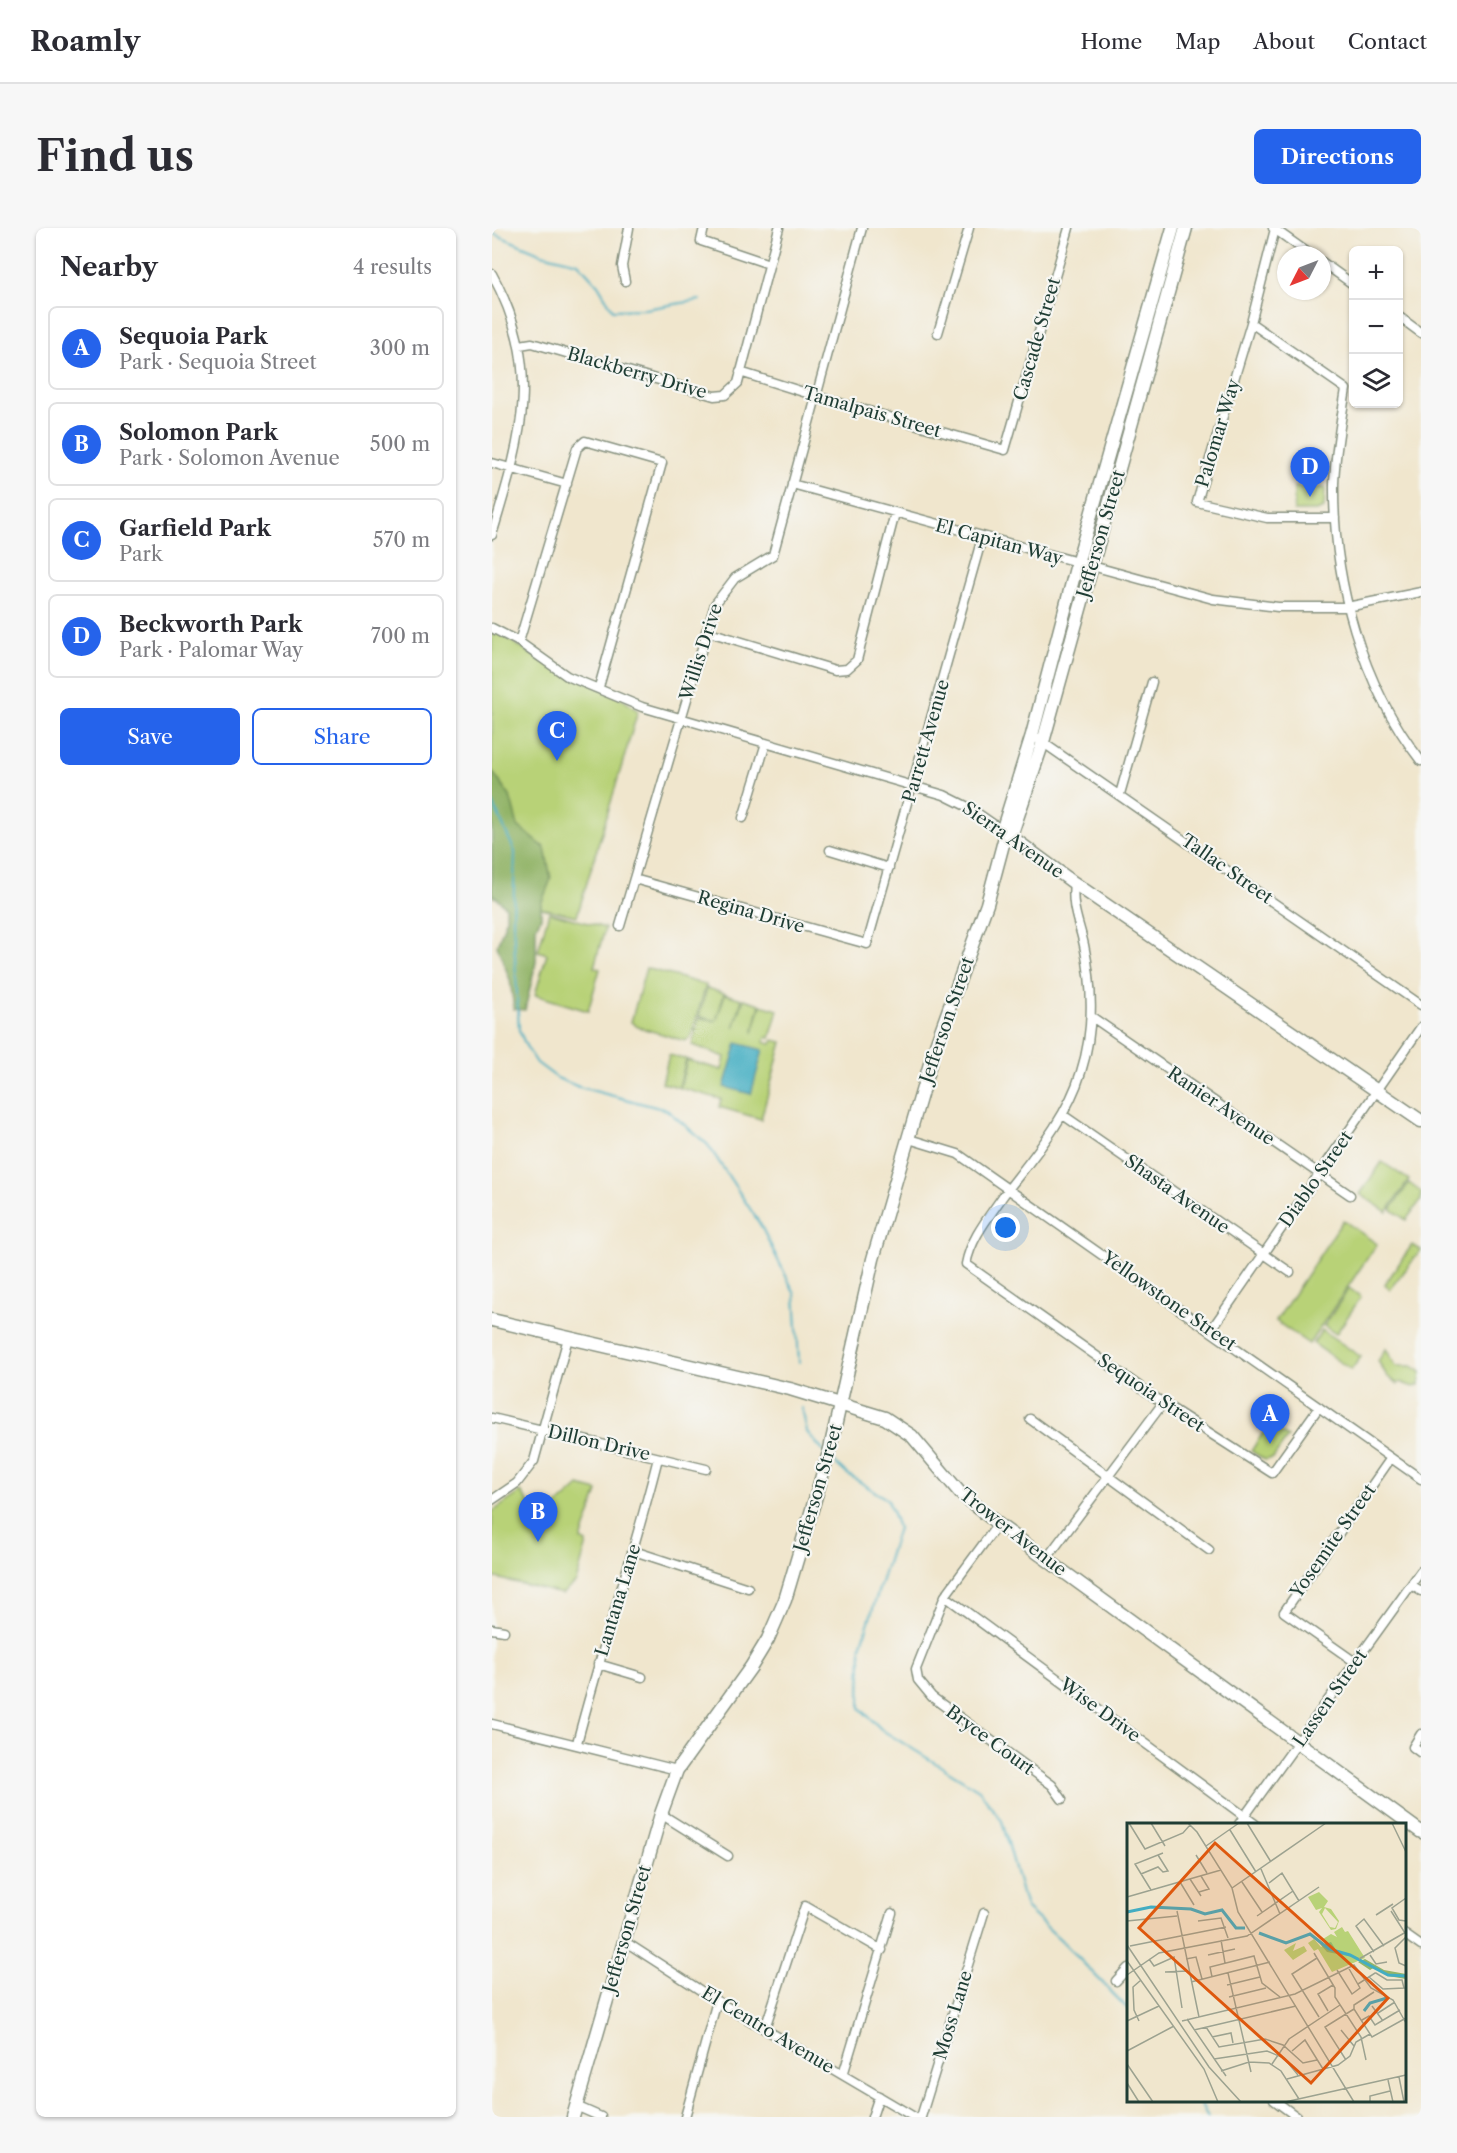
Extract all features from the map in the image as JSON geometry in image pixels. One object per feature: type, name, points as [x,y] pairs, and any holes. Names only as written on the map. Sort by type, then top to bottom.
[{"type":"main road","name":"Jefferson Street","points":[[574,2111],[661,1814],[677,1770],[768,1639],[785,1600],[842,1403],[873,1259],[934,1050],[987,904],[1006,833],[1004,825],[1032,735],[1077,564],[1173,228]]},
{"type":"main road","name":"Jefferson Street","points":[[1006,833],[1014,830],[1043,742],[1186,228]]},
{"type":"main road","name":"Sierra Avenue","points":[[1006,833],[1074,883],[1421,1121]]},
{"type":"main road","name":"Trower Avenue","points":[[492,1320],[842,1403],[900,1425],[929,1454],[961,1494],[998,1524],[1421,1832]]},
{"type":"street","points":[[625,281],[622,266],[628,228]]},
{"type":"street","points":[[704,228],[701,242],[769,264]]},
{"type":"street","points":[[740,372],[779,228]]},
{"type":"street","name":"Willis Drive","points":[[620,926],[679,718],[715,604],[726,585],[773,555],[862,228]]},
{"type":"street","points":[[938,333],[969,228]]},
{"type":"street","name":"Cascade Street","points":[[1005,450],[1069,228]]},
{"type":"street","points":[[1274,229],[1298,246]]},
{"type":"street","name":"Palomar Way","points":[[1274,229],[1251,322],[1197,502],[1267,518],[1335,518]]},
{"type":"street","points":[[1331,269],[1349,282]]},
{"type":"street","points":[[492,274],[506,300],[520,345],[522,420],[512,469],[492,535]]},
{"type":"street","points":[[1403,320],[1421,333]]},
{"type":"street","points":[[1251,322],[1346,390],[1338,435],[1334,483],[1335,518],[1347,607],[1381,699],[1421,761]]},
{"type":"street","name":"Blackberry Drive","points":[[520,345],[532,343],[714,396],[725,395],[738,383],[740,372]]},
{"type":"street","name":"Tamalpais Street","points":[[740,372],[1005,450]]},
{"type":"street","points":[[519,642],[578,448],[585,441],[662,463],[599,687]]},
{"type":"street","points":[[492,463],[567,484]]},
{"type":"street","name":"El Capitan Way","points":[[792,484],[1077,564],[1213,599],[1278,607],[1347,607],[1421,592]]},
{"type":"street","points":[[706,631],[835,670],[847,669],[856,660],[895,513]]},
{"type":"street","name":"Parrett Avenue","points":[[867,944],[914,786],[982,537]]},
{"type":"street","name":"Sierra Avenue","points":[[492,628],[519,642],[567,676],[599,687],[642,707],[914,786],[964,805],[1006,833]]},
{"type":"street","points":[[1120,794],[1152,681]]},
{"type":"street","name":"Tallac Street","points":[[1032,735],[1421,1005]]},
{"type":"street","points":[[743,818],[766,743]]},
{"type":"street","points":[[830,850],[889,867]]},
{"type":"street","name":"Regina Drive","points":[[634,879],[867,944]]},
{"type":"street","points":[[1008,1190],[1063,1115],[1081,1072],[1092,1017],[1084,945],[1071,902],[1074,883]]},
{"type":"street","name":"Ranier Avenue","points":[[1092,1017],[1350,1195]]},
{"type":"street","name":"Diablo Street","points":[[1211,1330],[1421,1027]]},
{"type":"street","name":"Shasta Avenue","points":[[1063,1115],[1290,1272]]},
{"type":"street","name":"Yellowstone Street","points":[[909,1139],[958,1154],[1421,1479]]},
{"type":"street","name":"Sequoia Street","points":[[1008,1190],[981,1227],[969,1249],[966,1264],[1163,1402],[1272,1473],[1319,1407]]},
{"type":"street","points":[[492,1500],[517,1483],[534,1461],[568,1338]]},
{"type":"street","points":[[1047,1558],[1163,1402]]},
{"type":"street","name":"Dillon Drive","points":[[492,1418],[706,1469]]},
{"type":"street","points":[[1030,1419],[1209,1550]]},
{"type":"street","name":"Lantana Lane","points":[[577,1743],[598,1664],[634,1551],[658,1458]]},
{"type":"street","name":"Yosemite Street","points":[[1355,1662],[1284,1612],[1391,1458]]},
{"type":"street","points":[[945,1596],[998,1524]]},
{"type":"street","points":[[634,1551],[748,1588]]},
{"type":"street","name":"Lassen Street","points":[[1242,1821],[1421,1571]]},
{"type":"street","points":[[1411,1585],[1421,1591]]},
{"type":"street","name":"Bryce Court","points":[[945,1596],[915,1669],[918,1680],[932,1697],[1052,1785],[1062,1799]]},
{"type":"street","name":"Wise Drive","points":[[945,1596],[1242,1821]]},
{"type":"street","points":[[492,1629],[504,1631]]},
{"type":"street","points":[[598,1664],[642,1677]]},
{"type":"street","points":[[492,1724],[577,1743],[677,1770]]},
{"type":"street","points":[[1421,1734],[1413,1747],[1421,1753]]},
{"type":"street","points":[[661,1814],[728,1856]]},
{"type":"street","points":[[765,2028],[805,1906],[882,1950]]},
{"type":"street","points":[[843,2075],[892,1913]]},
{"type":"street","name":"Moss Lane","points":[[921,2117],[984,1913]]},
{"type":"street","points":[[1406,1935],[1421,1946]]},
{"type":"street","name":"El Centro Avenue","points":[[624,1941],[717,2001],[914,2117]]},
{"type":"street","points":[[1116,1981],[1127,1969]]},
{"type":"street","points":[[685,2117],[717,2001]]},
{"type":"street","points":[[872,2117],[879,2096]]},
{"type":"street","points":[[1278,2102],[1297,2117]]},
{"type":"street","points":[[574,2111],[601,2117]]},
{"type":"green space","points":[[1294,487],[1325,488],[1324,508],[1316,511],[1294,511]]},
{"type":"green space","points":[[492,628],[537,658],[621,698],[638,711],[577,916],[492,897]]},
{"type":"green space","points":[[492,771],[510,796],[518,826],[545,848],[551,879],[541,904],[541,917],[536,928],[536,962],[525,1010],[514,1009],[510,980],[497,946],[506,920],[506,907],[492,893]]},
{"type":"green space","points":[[549,912],[605,928],[594,967],[600,969],[588,1011],[535,995],[547,954],[538,951]]},
{"type":"green space","points":[[646,968],[706,985],[691,1037],[685,1041],[638,1027],[631,1022]]},
{"type":"green space","points":[[707,988],[724,993],[717,1019],[725,994],[742,999],[734,1028],[744,999],[760,1004],[753,1033],[761,1005],[778,1010],[770,1038],[766,1037],[764,1042],[772,1044],[774,1040],[782,1042],[761,1119],[719,1107],[721,1099],[680,1088],[687,1060],[722,1070],[725,1057],[692,1045],[699,1018],[717,1021],[699,1016]]},
{"type":"green space","points":[[669,1055],[686,1059],[679,1087],[662,1083]]},
{"type":"green space","points":[[1382,1162],[1409,1180],[1387,1212],[1360,1194]]},
{"type":"green space","points":[[1409,1183],[1421,1192],[1421,1200],[1406,1220],[1391,1209]]},
{"type":"green space","points":[[1343,1220],[1377,1244],[1309,1344],[1276,1321]]},
{"type":"green space","points":[[1412,1245],[1421,1250],[1390,1290],[1385,1284]]},
{"type":"green space","points":[[1349,1288],[1361,1297],[1336,1334],[1324,1326]]},
{"type":"green space","points":[[1322,1330],[1361,1357],[1351,1370],[1313,1343]]},
{"type":"green space","points":[[1386,1349],[1396,1366],[1412,1366],[1421,1372],[1419,1385],[1413,1387],[1400,1382],[1398,1384],[1387,1376],[1378,1361]]},
{"type":"green space","points":[[1269,1424],[1288,1437],[1273,1458],[1265,1460],[1251,1451]]},
{"type":"green space","points":[[579,1486],[598,1491],[581,1540],[587,1543],[576,1582],[562,1594],[492,1577],[492,1512],[521,1492],[541,1520]]},
{"type":"water","points":[[737,1043],[763,1050],[751,1094],[724,1087]]},
{"type":"waterway","points":[[492,233],[542,254],[578,263],[598,285],[613,310],[645,309],[700,300]]},
{"type":"waterway","points":[[492,801],[515,852],[513,921],[519,1030],[527,1048],[537,1063],[557,1078],[579,1087],[667,1110],[708,1145],[760,1224],[795,1294],[799,1362]]},
{"type":"waterway","points":[[802,1408],[807,1432],[824,1452]]},
{"type":"waterway","points":[[832,1460],[846,1473],[888,1500],[898,1528],[861,1647],[860,1708],[882,1730],[979,1790],[1002,1821],[1026,1908],[1062,1941],[1127,2008]]},
{"type":"waterway","points":[[1199,2102],[1208,2117]]},
{"type":"place","name":"Beckworth Park","points":[[1310,497]]},
{"type":"place","name":"Garfield Park","points":[[557,761]]},
{"type":"place","name":"Sequoia Park","points":[[1270,1444]]},
{"type":"place","name":"Solomon Park","points":[[538,1542]]}]
